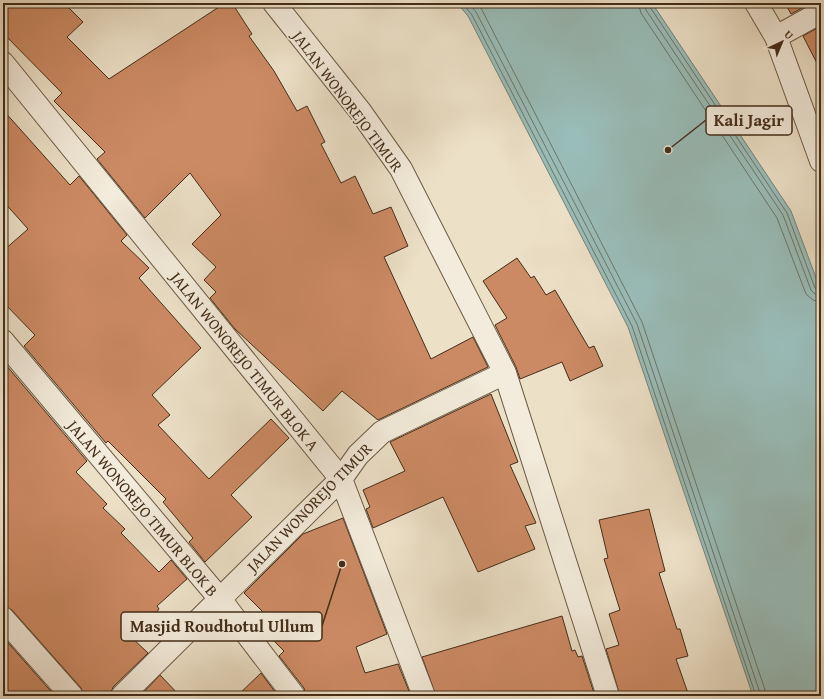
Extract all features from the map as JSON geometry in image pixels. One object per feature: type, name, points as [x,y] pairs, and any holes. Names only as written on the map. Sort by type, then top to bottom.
[{"type":"street","name":"JALAN WONOREJO TIMUR","points":[[274,3],[360,111],[401,169],[505,373],[608,696]]},
{"type":"street","points":[[756,3],[776,37],[821,161]]},
{"type":"street","points":[[776,37],[821,12]]},
{"type":"street","name":"JALAN WONOREJO TIMUR BLOK A","points":[[3,63],[340,479],[424,696]]},
{"type":"street","name":"JALAN WONOREJO TIMUR BLOK B","points":[[3,341],[220,599],[294,696]]},
{"type":"street","name":"JALAN WONOREJO TIMUR","points":[[122,696],[340,479],[358,455],[382,432],[505,373]]},
{"type":"street","points":[[3,618],[72,696]]},
{"type":"water","points":[[457,3],[652,3],[791,211],[821,291],[821,696],[753,696],[628,327],[468,16]]},
{"type":"building","points":[[3,3],[64,3],[83,22],[67,37],[109,79],[225,3],[232,3],[252,34],[249,36],[274,71],[297,111],[307,106],[325,142],[321,144],[341,183],[355,176],[373,214],[391,207],[408,246],[384,257],[431,359],[473,337],[488,367],[378,420],[342,391],[323,411],[235,329],[210,298],[216,292],[204,280],[216,267],[192,244],[221,215],[190,173],[145,218],[97,159],[105,152],[54,101],[62,93],[3,33]]},
{"type":"building","points":[[785,3],[811,3],[791,14]]},
{"type":"building","points":[[821,26],[821,71],[803,36]]},
{"type":"building","points":[[3,110],[70,185],[79,176],[127,235],[121,241],[149,268],[139,278],[201,348],[152,395],[170,415],[158,425],[209,479],[271,419],[289,438],[231,495],[252,517],[205,562],[189,542],[193,538],[163,502],[166,499],[108,441],[106,443],[24,346],[35,335],[3,302],[3,251],[28,229],[3,201]]},
{"type":"building","points":[[517,258],[531,278],[534,276],[546,295],[555,290],[589,348],[594,346],[603,366],[570,381],[562,362],[520,379],[516,367],[495,325],[507,318],[483,281]]},
{"type":"building","points":[[6,365],[87,461],[76,472],[107,504],[103,508],[125,529],[121,533],[159,572],[171,560],[187,579],[157,606],[159,609],[154,616],[131,637],[148,653],[113,687],[110,696],[84,696],[81,688],[12,610],[3,606],[3,368]]},
{"type":"building","points":[[491,394],[518,462],[510,465],[536,523],[525,526],[535,549],[478,572],[443,497],[373,528],[366,509],[370,507],[363,490],[405,471],[390,442]]},
{"type":"building","points":[[649,509],[665,571],[659,573],[677,629],[680,629],[688,656],[676,659],[689,696],[620,696],[606,649],[619,645],[609,614],[620,610],[604,559],[608,558],[599,520]]},
{"type":"building","points":[[343,518],[387,634],[356,647],[365,673],[398,664],[411,696],[306,696],[304,688],[279,656],[284,651],[269,636],[278,627],[244,593],[303,534]]},
{"type":"building","points":[[562,616],[572,651],[575,650],[578,657],[582,656],[595,696],[436,696],[422,657]]},
{"type":"building","points":[[3,637],[55,696],[3,696]]},
{"type":"building","points":[[261,673],[278,696],[237,696]]},
{"type":"building","points":[[160,675],[180,696],[140,696]]},
{"type":"place","name":"Kali Jagir","points":[[668,150]]},
{"type":"place","name":"Masjid Roudhotul Ullum","points":[[342,564]]}]
